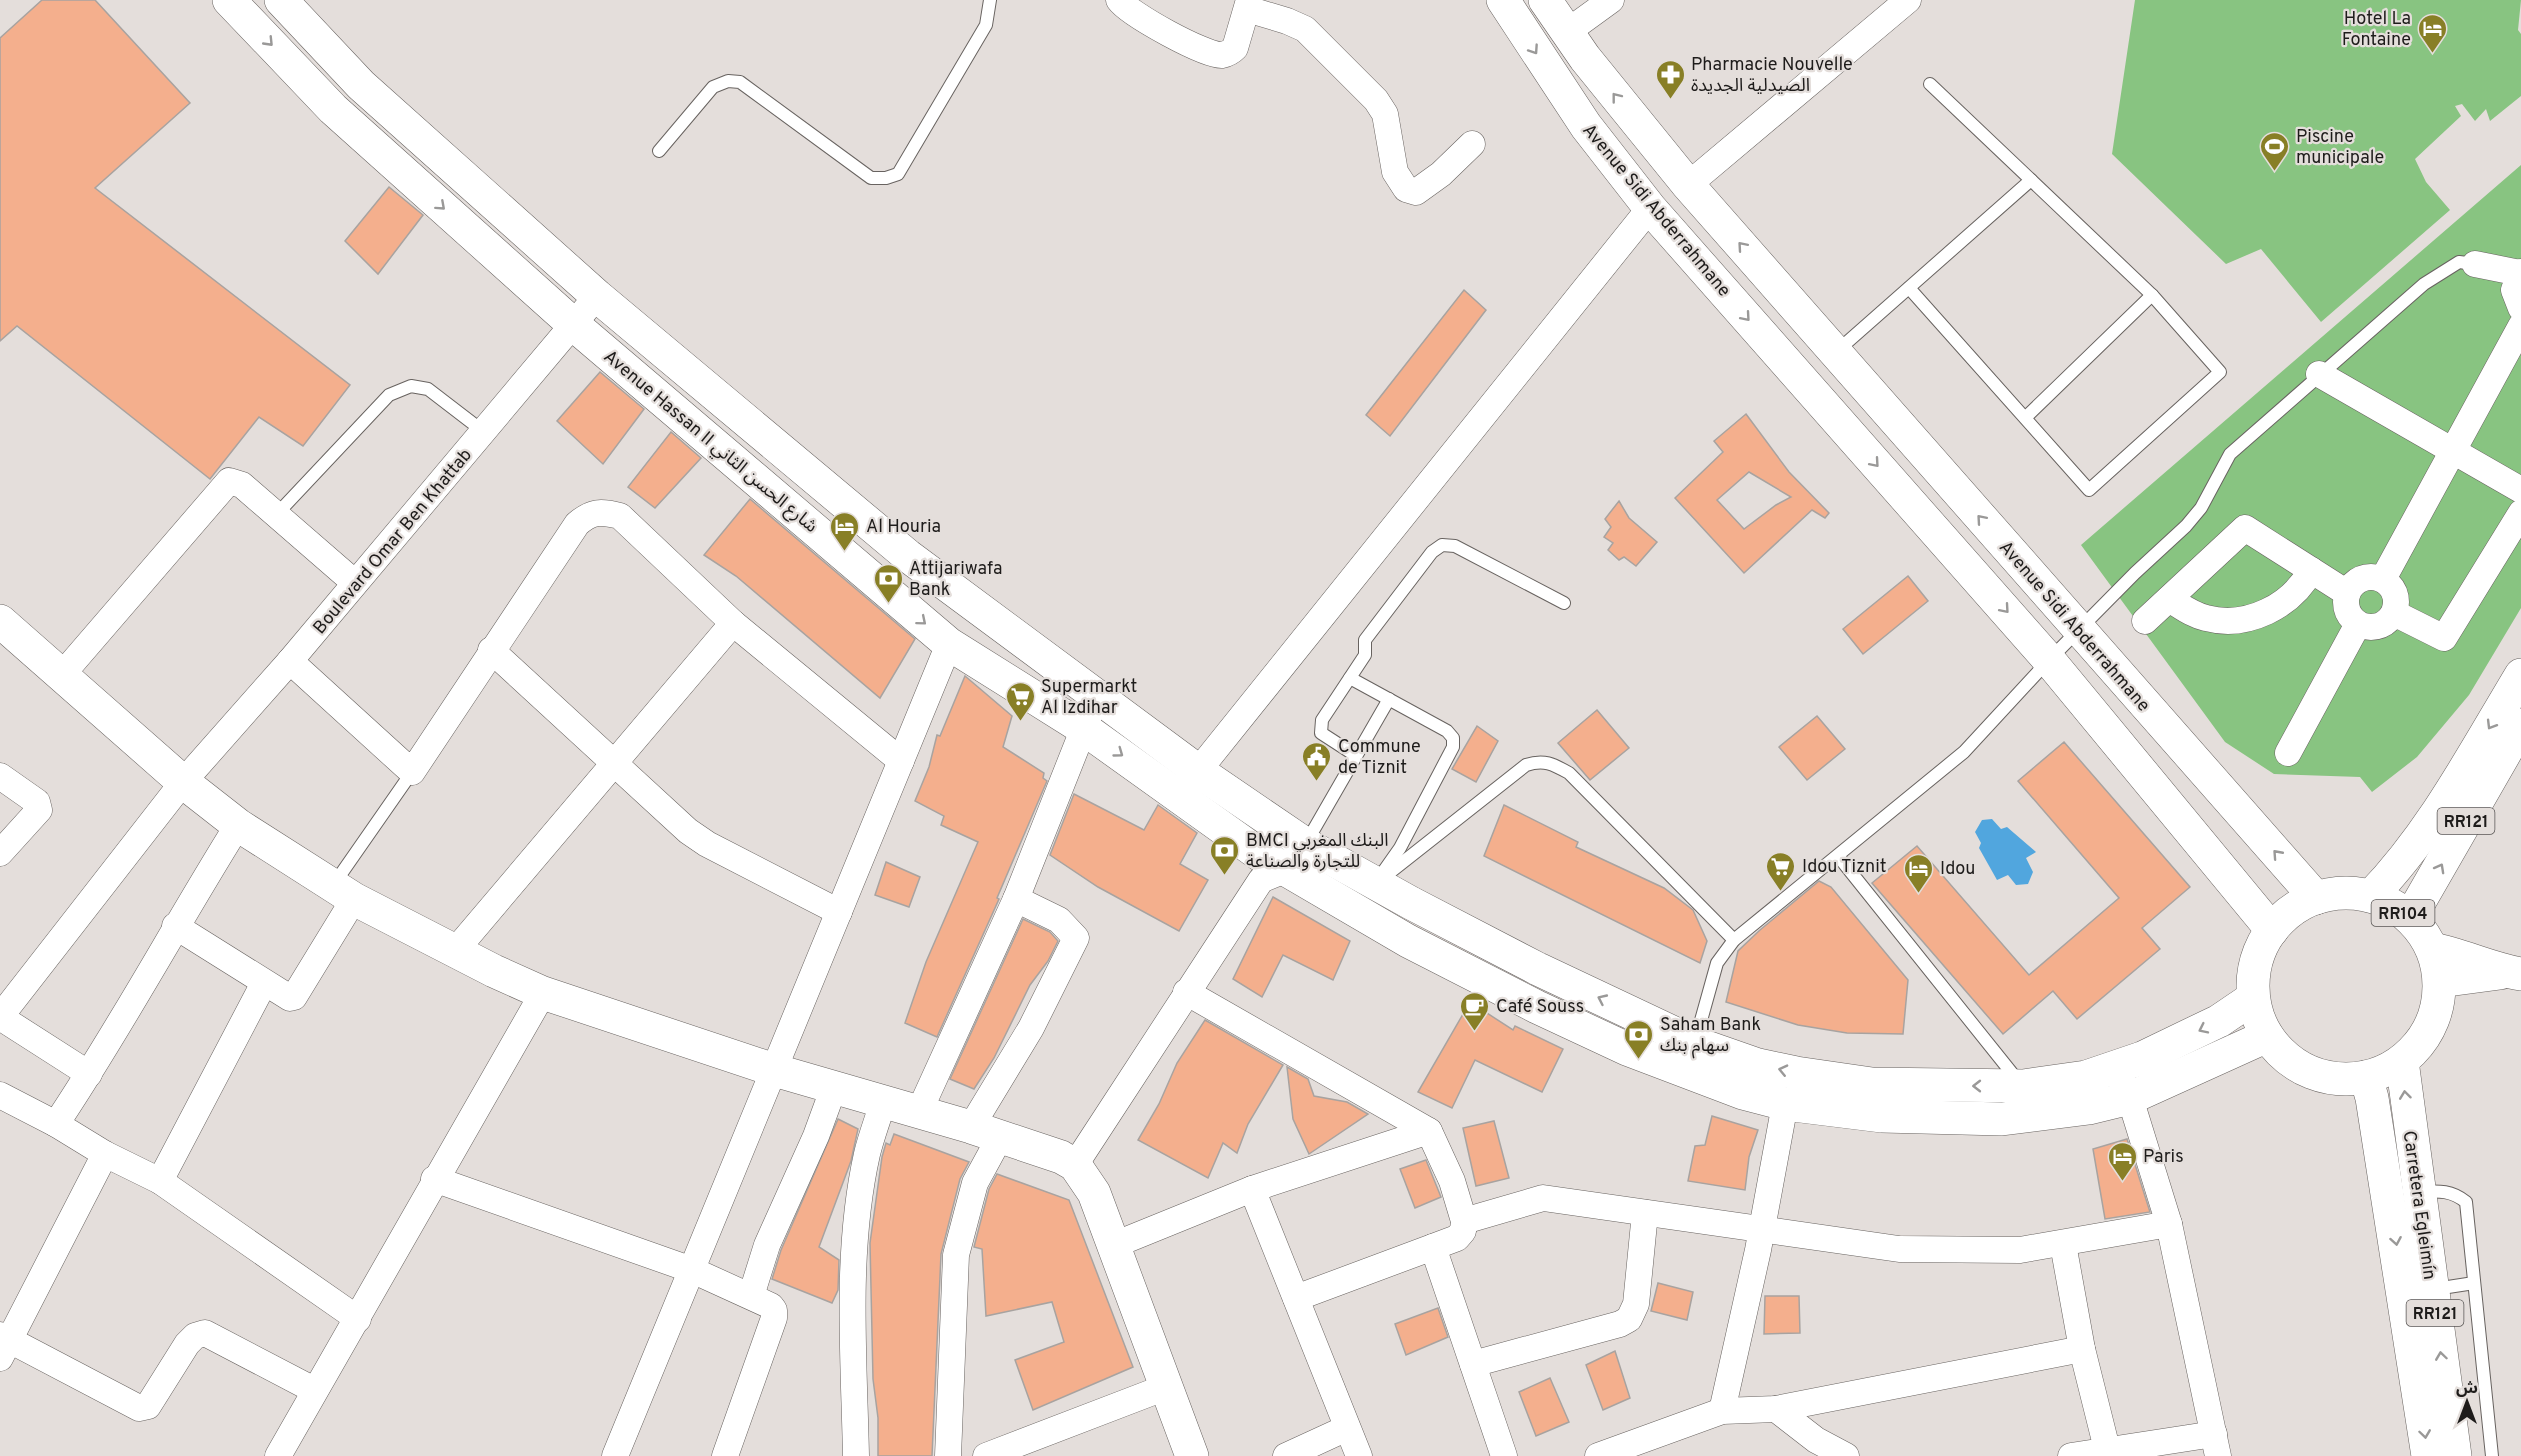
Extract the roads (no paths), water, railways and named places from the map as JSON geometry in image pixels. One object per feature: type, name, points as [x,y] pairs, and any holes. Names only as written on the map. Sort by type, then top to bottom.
[{"type":"main road","name":"Avenue Hassan II شارع الحسن الثاني","points":[[229,0],[333,109],[574,325],[949,644],[1083,728],[1269,868],[1537,1007],[1688,1074],[1785,1104],[1882,1116],[2002,1119],[2052,1115],[2130,1098],[2267,1036]]},
{"type":"main road","name":"Avenue Hassan II شارع الحسن الثاني","points":[[281,0],[361,85],[597,296],[908,556],[1198,771],[1292,835],[1376,884],[1538,969],[1695,1043],[1758,1065],[1830,1079],[1911,1085],[2023,1086],[2060,1082],[2116,1069],[2220,1021],[2253,998]]},
{"type":"main road","name":"Avenue Sidi Abderrahmane","points":[[1503,0],[1586,126],[1650,208],[2049,660],[2272,930]]},
{"type":"main road","name":"Avenue Sidi Abderrahmane","points":[[1545,0],[1632,118],[1688,185],[2316,898]]},
{"type":"main road","points":[[333,109],[361,85]]},
{"type":"main road","points":[[410,178],[435,152]]},
{"type":"main road","points":[[1803,381],[1835,352]]},
{"type":"main road","points":[[882,586],[908,556]]},
{"type":"main road","points":[[0,621],[183,782],[238,825],[343,892],[455,951],[543,993],[774,1070],[986,1132],[1061,1157],[1075,1165],[1094,1193],[1192,1456]]},
{"type":"main road","name":"RR121","points":[[2371,896],[2391,875],[2426,829],[2521,675]]},
{"type":"main road","name":"RR121","points":[[2410,918],[2516,742]]},
{"type":"main road","name":"RR104","points":[[2343,893],[2371,896],[2392,905],[2410,918],[2432,949],[2440,981],[2439,996],[2431,1025],[2423,1039],[2402,1061],[2385,1071],[2366,1077],[2333,1078],[2302,1069],[2283,1054],[2267,1036],[2253,998],[2253,974],[2259,951],[2272,930],[2291,910],[2316,898],[2343,893]]},
{"type":"main road","name":"RR104","points":[[2432,949],[2458,954],[2515,973]]},
{"type":"main road","name":"RR104","points":[[2440,981],[2515,973]]},
{"type":"main road","name":"Carretera Egleimín","points":[[2402,1061],[2419,1193],[2418,1291],[2428,1456]]},
{"type":"main road","name":"Carretera Egleimín","points":[[2366,1077],[2455,1456]]},
{"type":"street","points":[[1119,0],[1197,49],[1219,55],[1225,55],[1235,48],[1248,4],[1305,29],[1376,100],[1385,114],[1395,172],[1406,189],[1416,192],[1427,186],[1472,144]]},
{"type":"street","points":[[1567,32],[1611,0]]},
{"type":"street","points":[[1688,185],[1893,5]]},
{"type":"street","points":[[1198,771],[1650,208]]},
{"type":"street","points":[[2475,264],[2521,273],[2514,290],[2521,308]]},
{"type":"street","name":"Boulevard Omar Ben Khattab","points":[[0,1017],[183,782],[290,661],[597,296]]},
{"type":"street","points":[[2383,579],[2521,326]]},
{"type":"street","points":[[2319,374],[2521,490]]},
{"type":"street","points":[[60,676],[224,484],[236,481],[356,583]]},
{"type":"street","points":[[290,661],[412,772],[491,650],[578,524],[589,514],[603,512],[620,516],[734,623],[901,761]]},
{"type":"street","points":[[2394,613],[2444,638],[2521,513]]},
{"type":"street","points":[[2145,621],[2245,528],[2347,593]]},
{"type":"street","points":[[2169,599],[2207,619],[2226,621],[2254,617],[2280,605],[2303,584],[2311,570]]},
{"type":"street","points":[[2374,577],[2383,579],[2396,596],[2394,613],[2384,624],[2375,627],[2358,624],[2347,610],[2347,593],[2357,580],[2374,577]]},
{"type":"street","points":[[455,951],[612,763],[734,623]]},
{"type":"street","points":[[2288,753],[2358,624]]},
{"type":"street","points":[[615,1456],[949,644]]},
{"type":"street","points":[[491,650],[670,817],[707,844],[839,912]]},
{"type":"street","points":[[919,1112],[1016,899],[1097,695]]},
{"type":"street","points":[[0,776],[38,802],[39,810],[0,853]]},
{"type":"street","points":[[56,1124],[89,1074],[175,926],[238,825]]},
{"type":"street","points":[[1075,1165],[1186,992],[1292,835]]},
{"type":"street","points":[[175,926],[285,997],[294,997],[343,892]]},
{"type":"street","points":[[948,1456],[956,1255],[986,1132],[1031,1028],[1076,938],[1059,920],[1016,899]]},
{"type":"street","points":[[160,1181],[264,983]]},
{"type":"street","points":[[1186,992],[1430,1131],[1452,1181],[1464,1221],[1462,1231],[1457,1238],[1296,1298]]},
{"type":"street","points":[[278,1456],[314,1390],[358,1319],[434,1179],[543,993]]},
{"type":"street","points":[[0,1017],[89,1074]]},
{"type":"street","points":[[2072,1456],[2107,1449],[2216,1445],[2169,1224],[2130,1098],[2116,1069]]},
{"type":"street","points":[[751,1296],[767,1245],[816,1136],[834,1087]]},
{"type":"street","points":[[0,1095],[56,1124],[105,1154],[160,1181],[358,1319]]},
{"type":"street","points":[[856,1456],[854,1336],[858,1214],[867,1154],[883,1102]]},
{"type":"street","points":[[1722,1411],[1785,1104]]},
{"type":"street","points":[[1114,1245],[1252,1189],[1430,1131]]},
{"type":"street","points":[[105,1154],[3,1345],[144,1408],[187,1344],[195,1336],[205,1333],[314,1390]]},
{"type":"street","points":[[434,1179],[692,1270],[771,1306],[774,1310],[774,1318],[725,1456]]},
{"type":"street","points":[[1252,1189],[1359,1456]]},
{"type":"street","points":[[1464,1221],[1543,1198],[1899,1249],[2020,1251],[2169,1224]]},
{"type":"street","points":[[1473,1364],[1620,1324],[1629,1319],[1636,1304],[1645,1213]]},
{"type":"street","points":[[2063,1244],[2082,1349],[2107,1449]]},
{"type":"street","points":[[1433,1247],[1504,1456]]},
{"type":"street","points":[[1598,1456],[1722,1411],[1776,1409],[2082,1349]]},
{"type":"street","points":[[986,1456],[1166,1387]]},
{"type":"street","points":[[1776,1409],[1816,1440],[1846,1456]]},
{"type":"street","points":[[1286,1456],[1347,1428]]},
{"type":"lane","points":[[659,151],[713,87],[728,81],[740,82],[871,178],[886,178],[898,174],[986,25],[990,0]]},
{"type":"lane","points":[[1909,288],[2089,490],[2220,372],[2152,295],[1930,84]]},
{"type":"lane","points":[[1835,352],[2031,180]]},
{"type":"lane","points":[[1695,1043],[1717,963],[1734,940],[1964,752],[2049,660],[2135,573],[2186,526],[2201,508],[2230,454],[2319,374],[2442,271],[2459,262],[2475,264]]},
{"type":"lane","points":[[2026,417],[2152,295]]},
{"type":"lane","points":[[276,515],[389,395],[411,386],[428,389],[484,432]]},
{"type":"lane","points":[[1355,755],[1321,733],[1322,720],[1365,655],[1365,640],[1432,552],[1442,545],[1455,546],[1564,603]]},
{"type":"lane","points":[[1350,678],[1446,730],[1453,738],[1453,747],[1400,848],[1376,884]]},
{"type":"lane","points":[[1292,835],[1355,755],[1389,699]]},
{"type":"lane","points":[[1376,884],[1526,765],[1539,761],[1550,763],[1569,773],[1734,940]]},
{"type":"lane","points":[[343,892],[412,772]]},
{"type":"lane","points":[[1838,856],[2023,1086]]},
{"type":"lane","points":[[2419,1193],[2441,1190],[2457,1195],[2466,1202],[2492,1456]]},
{"type":"lane","points":[[2418,1291],[2474,1283]]},
{"type":"water","points":[[1992,819],[2001,829],[2007,827],[2036,852],[2026,858],[2033,872],[2028,884],[2016,885],[2008,875],[1997,880],[1979,848],[1981,843],[1975,832],[1982,820]]},
{"type":"place","name":"Hotel La Fontaine","points":[[2432,54]]},
{"type":"place","name":"Pharmacie Nouvelle الصيدلية الجديدة","points":[[1670,100]]},
{"type":"place","name":"Piscine municipale","points":[[2275,172]]},
{"type":"place","name":"Al Houria","points":[[845,552]]},
{"type":"place","name":"Attijariwafa Bank","points":[[888,604]]},
{"type":"place","name":"Supermarkt Al Izdihar","points":[[1020,722]]},
{"type":"place","name":"Commune de Tiznit","points":[[1317,782]]},
{"type":"place","name":"BMCI البنك المغربي للتجارة والصناعة","points":[[1225,876]]},
{"type":"place","name":"Idou Tiznit","points":[[1781,892]]},
{"type":"place","name":"Idou","points":[[1919,894]]},
{"type":"place","name":"Café Souss","points":[[1475,1032]]},
{"type":"place","name":"Saham Bank سهام بنك","points":[[1639,1060]]},
{"type":"place","name":"Paris","points":[[2122,1182]]}]
